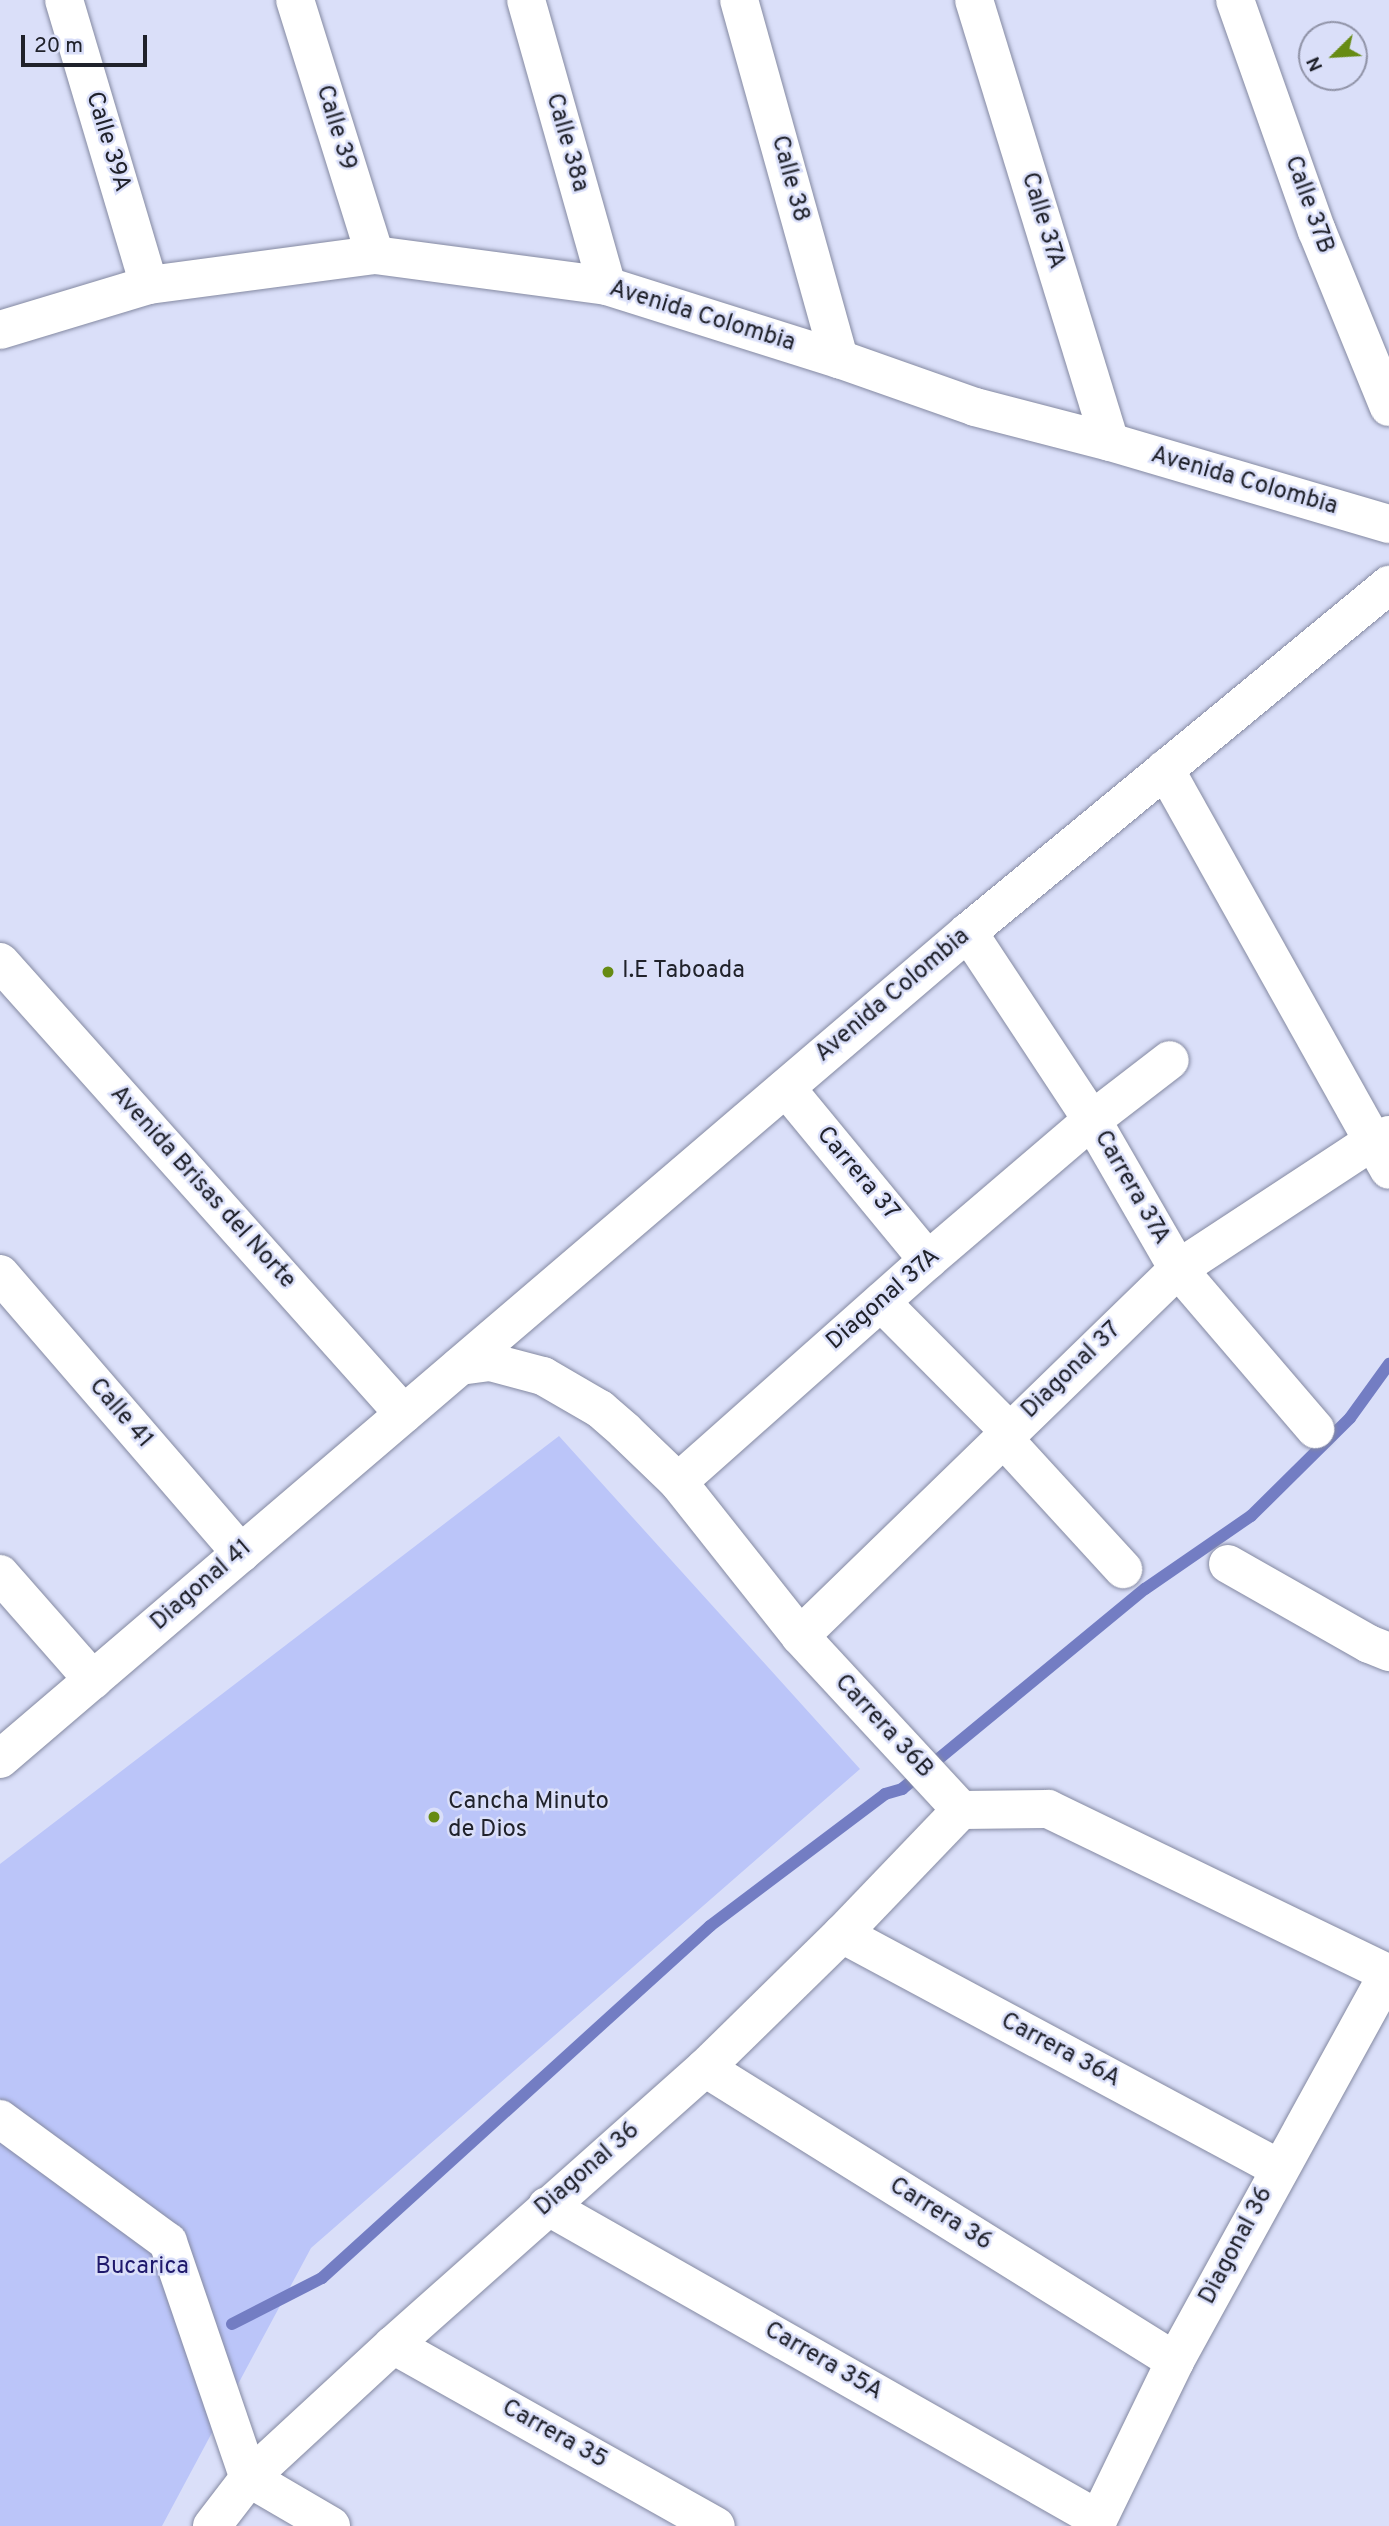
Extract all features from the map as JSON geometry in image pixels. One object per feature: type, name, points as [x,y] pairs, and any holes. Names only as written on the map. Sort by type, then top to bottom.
[{"type":"street","name":"Calle 39A","points":[[64,0],[149,285]]},
{"type":"street","name":"Calle 39","points":[[295,0],[375,255]]},
{"type":"street","name":"Calle 38a","points":[[526,0],[607,286]]},
{"type":"street","name":"Calle 38","points":[[739,0],[839,359]]},
{"type":"street","name":"Calle 37A","points":[[974,0],[1110,442]]},
{"type":"street","name":"Calle 37B","points":[[1235,0],[1317,231],[1389,407]]},
{"type":"street","name":"Avenida Colombia","points":[[0,330],[149,285],[375,255],[607,286],[839,359],[975,407],[1110,442],[1389,524]]},
{"type":"street","name":"Avenida Colombia","points":[[404,1414],[968,932],[1389,585]]},
{"type":"street","points":[[1165,769],[1384,1149]]},
{"type":"street","name":"Carrera 37A","points":[[968,932],[1092,1120],[1178,1269],[1315,1429]]},
{"type":"street","name":"Avenida Brisas del Norte","points":[[0,962],[404,1414]]},
{"type":"street","name":"Diagonal 37A","points":[[678,1482],[928,1260],[1092,1120],[1170,1060]]},
{"type":"street","name":"Carrera 37","points":[[786,1088],[928,1260]]},
{"type":"street","name":"Diagonal 37","points":[[800,1636],[1178,1269],[1384,1149]]},
{"type":"street","name":"Calle 41","points":[[0,1274],[240,1553]]},
{"type":"street","points":[[881,1302],[1006,1435],[1123,1569]]},
{"type":"street","name":"Carrera 36B","points":[[460,1366],[490,1362],[543,1376],[569,1388],[600,1409],[678,1482],[800,1636],[949,1798]]},
{"type":"street","name":"Diagonal 41","points":[[0,1759],[404,1414]]},
{"type":"street","points":[[1228,1564],[1369,1644],[1389,1652]]},
{"type":"street","points":[[0,1574],[93,1679]]},
{"type":"street","points":[[949,1798],[1048,1810],[1389,1972]]},
{"type":"street","name":"Diagonal 36","points":[[212,2526],[249,2478],[547,2206],[705,2068],[842,1934],[949,1798]]},
{"type":"street","name":"Carrera 36A","points":[[842,1934],[1279,2168]]},
{"type":"street","name":"Diagonal 36","points":[[1097,2522],[1175,2361],[1389,1972]]},
{"type":"street","name":"Carrera 36","points":[[705,2068],[1175,2361]]},
{"type":"street","points":[[0,2119],[168,2242],[249,2478],[331,2526]]},
{"type":"street","name":"Carrera 35A","points":[[547,2206],[1097,2522]]},
{"type":"street","name":"Carrera 35","points":[[393,2345],[716,2526]]},
{"type":"green space","name":"Cancha Minuto de Dios","points":[[559,1436],[860,1769],[311,2248],[162,2526],[0,2526],[0,1864]]},
{"type":"waterway","points":[[232,2324],[322,2278],[710,1926],[885,1794],[902,1789],[1145,1589],[1251,1516],[1350,1418],[1389,1364]]},
{"type":"place","name":"I.E Taboada","points":[[608,972]]},
{"type":"place","name":"Cancha Minuto de Dios","points":[[434,1817]]},
{"type":"park label","name":"Bucarica","points":[[142,2268]]}]
